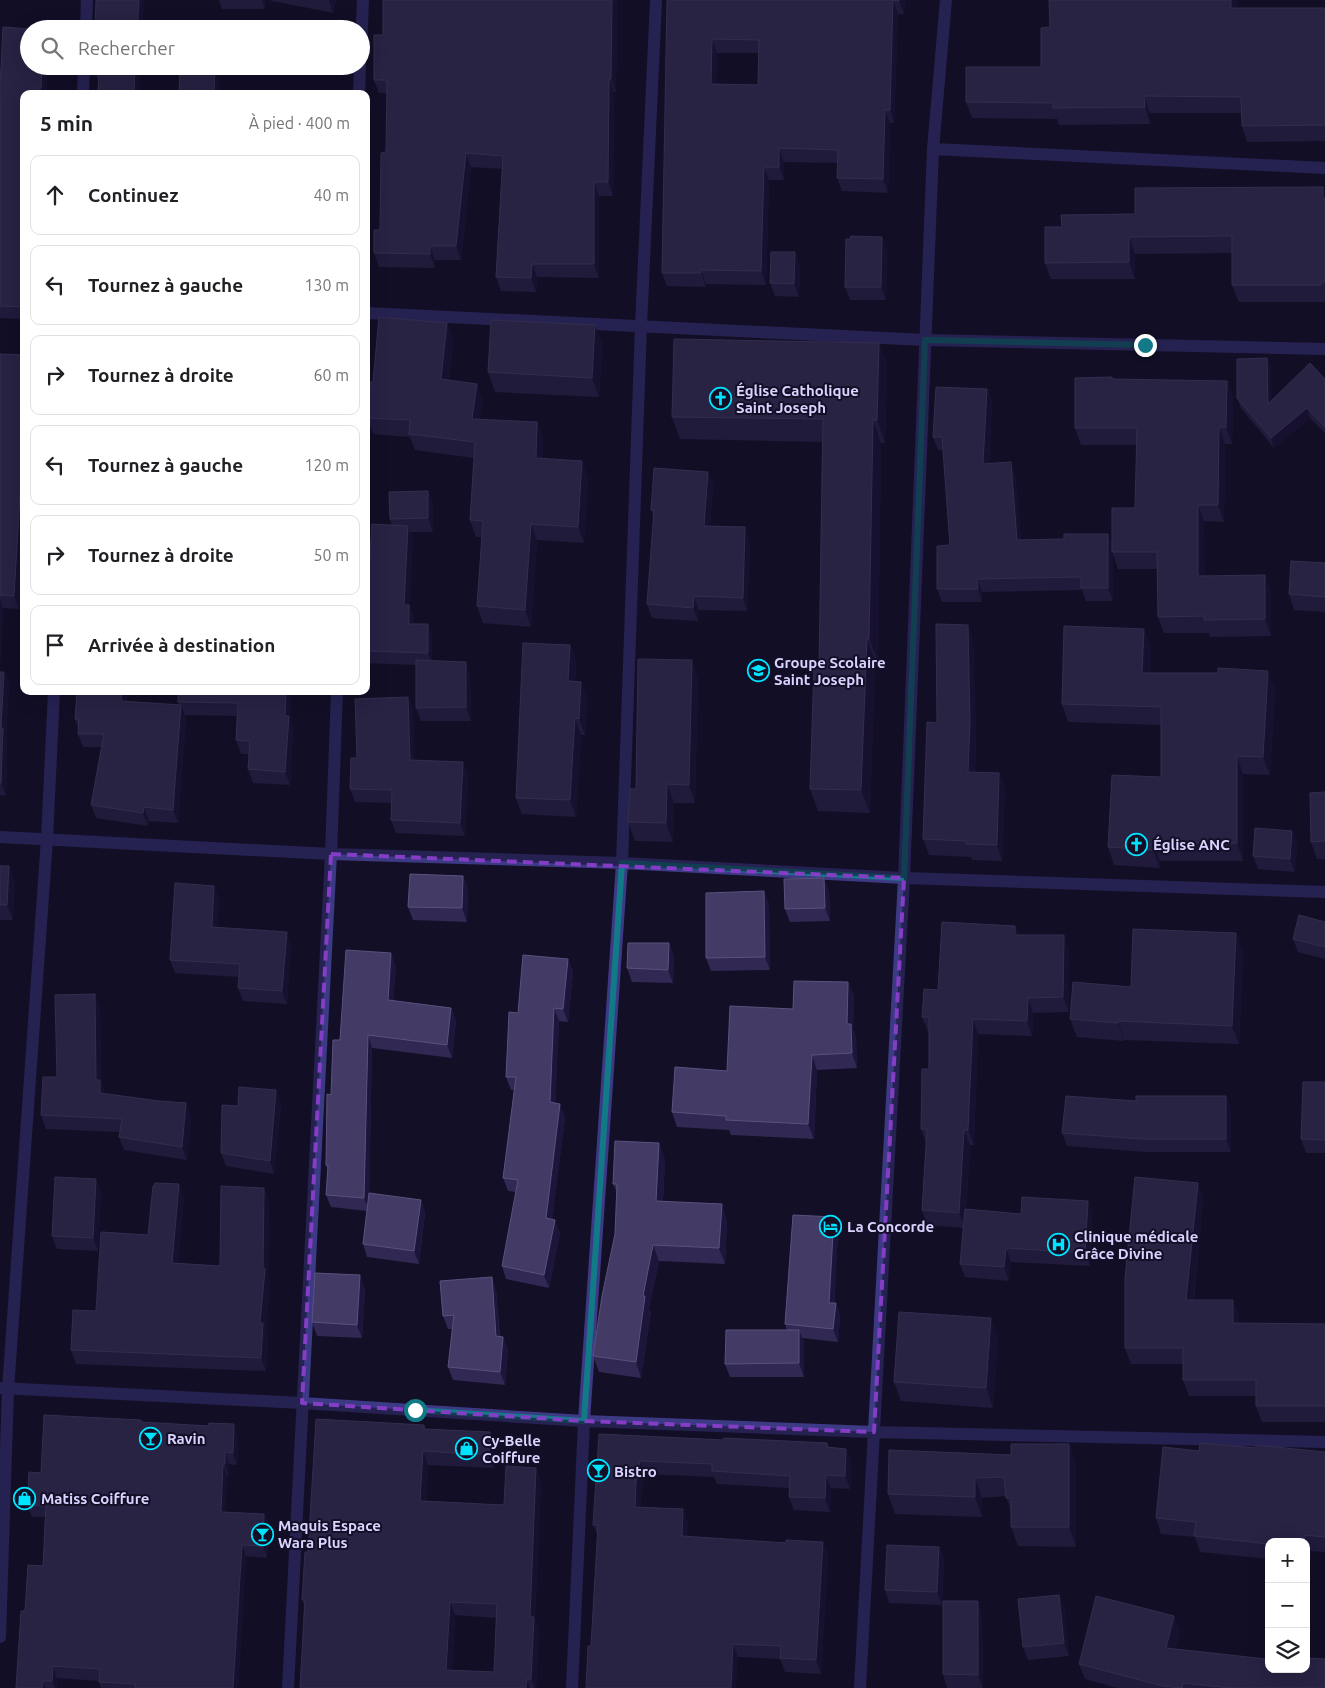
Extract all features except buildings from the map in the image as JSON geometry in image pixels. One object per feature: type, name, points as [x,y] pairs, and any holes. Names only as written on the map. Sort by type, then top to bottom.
[{"type":"street","points":[[86,20],[87,0]]},
{"type":"street","points":[[362,20],[363,0]]},
{"type":"street","points":[[572,1688],[584,1421],[622,863],[641,326],[656,0]]},
{"type":"street","points":[[860,1688],[904,878],[932,149],[946,0]]},
{"type":"street","points":[[83,90],[84,75]]},
{"type":"street","points":[[359,90],[360,75]]},
{"type":"street","points":[[932,149],[1325,168]]},
{"type":"street","points":[[370,313],[925,340],[1325,349]]},
{"type":"street","points":[[0,1637],[4,1388],[47,839],[54,695]]},
{"type":"street","points":[[288,1688],[331,854],[337,695]]},
{"type":"street","points":[[0,837],[331,854],[622,863],[904,878],[1325,892]]},
{"type":"street","points":[[4,1388],[302,1403],[584,1421],[874,1432],[1325,1442]]},
{"type":"highlighted area","points":[[331,854],[904,878],[874,1432],[584,1421],[302,1403]]},
{"type":"place","name":"Église Catholique Saint Joseph","points":[[720,399]]},
{"type":"place","name":"Groupe Scolaire Saint Joseph","points":[[758,671]]},
{"type":"place","name":"Église ANC","points":[[1137,844]]},
{"type":"place","name":"La Concorde","points":[[831,1226]]},
{"type":"place","name":"Clinique médicale Grâce Divine","points":[[1058,1245]]},
{"type":"place","name":"Ravin","points":[[151,1438]]},
{"type":"place","name":"Cy-Belle Coiffure","points":[[466,1449]]},
{"type":"place","name":"Bistro","points":[[598,1471]]},
{"type":"place","name":"Matiss Coiffure","points":[[25,1498]]},
{"type":"place","name":"Maquis Espace Wara Plus","points":[[262,1534]]},
{"type":"route","points":[[415,1410],[584,1421],[622,863],[904,878],[925,340],[1145,345]]}]
